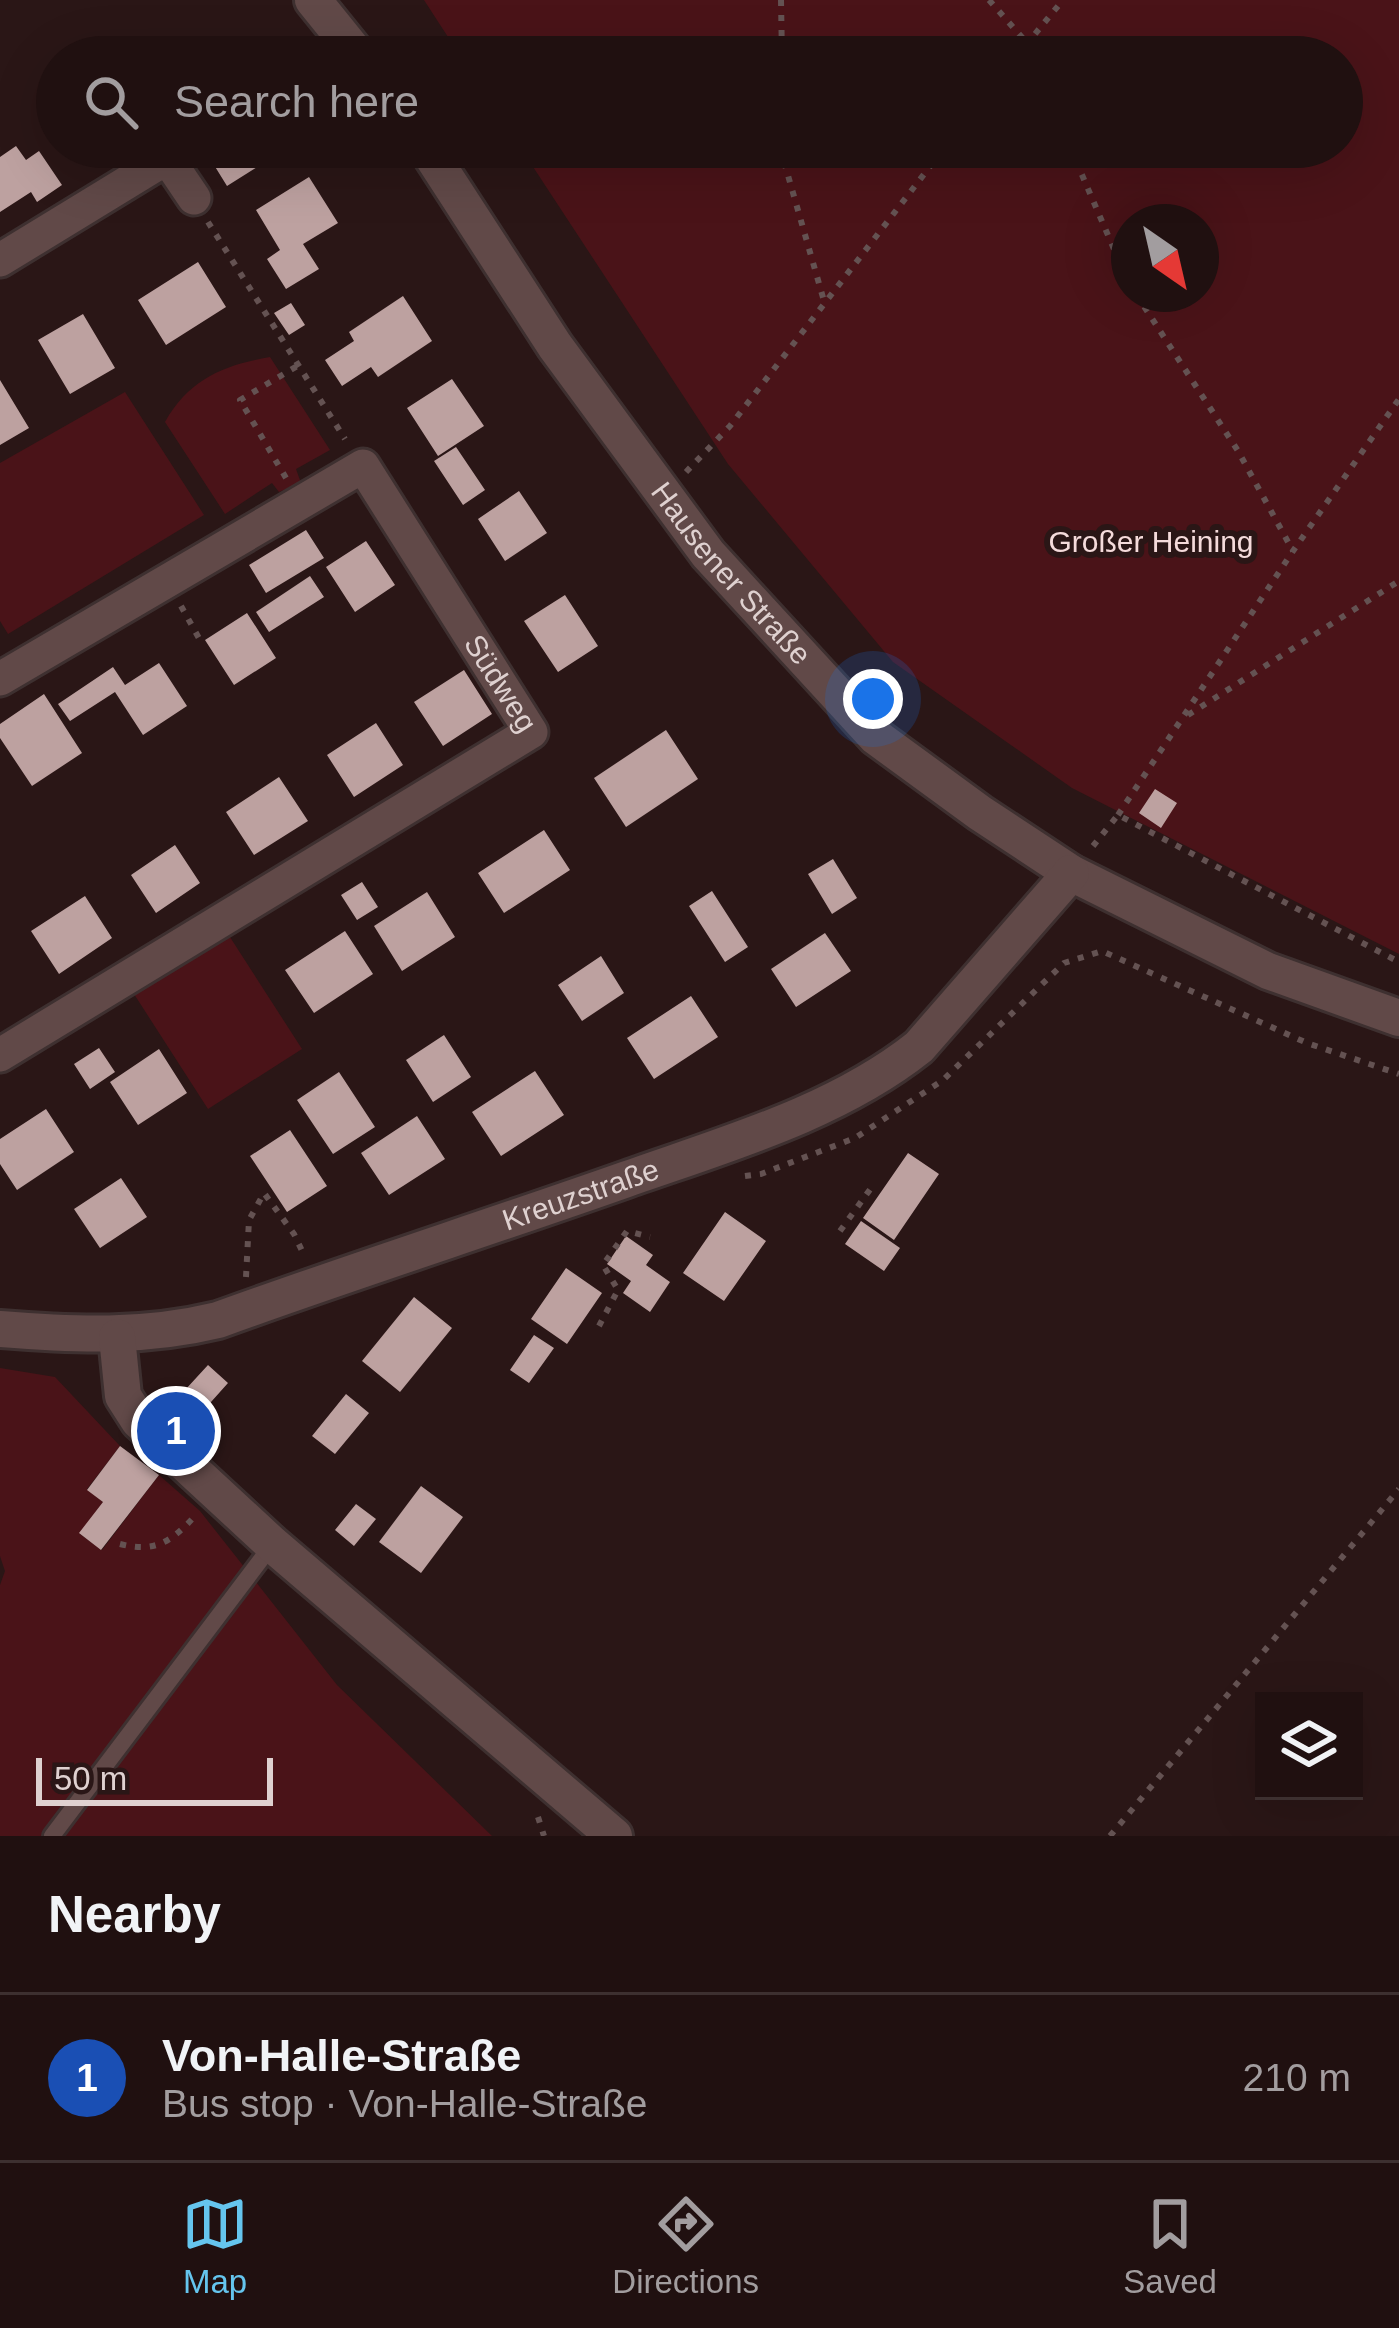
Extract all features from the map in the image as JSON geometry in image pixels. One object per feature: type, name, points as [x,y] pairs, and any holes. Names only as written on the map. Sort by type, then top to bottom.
[{"type":"street","points":[[313,0],[342,36]]},
{"type":"street","points":[[0,260],[151,168]]},
{"type":"street","points":[[174,168],[194,199]]},
{"type":"street","name":"Hausener Straße","points":[[440,168],[556,346],[708,554],[876,737],[1071,873],[1268,971],[1399,1018]]},
{"type":"street","points":[[0,679],[363,466]]},
{"type":"street","name":"Südweg","points":[[0,1055],[531,732],[363,466]]},
{"type":"street","name":"Kreuzstraße","points":[[0,1329],[118,1337],[173,1331],[244,1311],[675,1162],[846,1096],[919,1047],[1071,873]]},
{"type":"street","points":[[118,1337],[123,1396],[129,1408],[272,1544],[614,1836]]},
{"type":"lane","points":[[52,1836],[272,1544]]},
{"type":"path","points":[[781,0],[782,36]]},
{"type":"path","points":[[988,0],[1020,36]]},
{"type":"path","points":[[1034,36],[1063,0]]},
{"type":"path","points":[[786,168],[824,301]]},
{"type":"path","points":[[664,494],[730,426],[928,168]]},
{"type":"path","points":[[1079,168],[1111,242]]},
{"type":"path","points":[[194,199],[363,466]]},
{"type":"path","points":[[1148,312],[1238,451],[1293,551]]},
{"type":"path","points":[[299,365],[240,400],[301,502]]},
{"type":"path","points":[[1071,873],[1118,815],[1399,399]]},
{"type":"path","points":[[1185,717],[1399,581]]},
{"type":"path","points":[[1118,815],[1399,962]]},
{"type":"path","points":[[726,1179],[761,1174],[855,1138],[943,1080],[1064,963],[1102,951],[1307,1043],[1399,1074]]},
{"type":"path","points":[[840,1231],[874,1184]]},
{"type":"path","points":[[244,1311],[249,1220],[264,1193],[294,1234],[318,1285]]},
{"type":"path","points":[[599,1326],[617,1290],[603,1264],[627,1231],[650,1237]]},
{"type":"path","points":[[1110,1836],[1399,1489]]},
{"type":"path","points":[[120,1544],[142,1550],[163,1543],[216,1494]]},
{"type":"green space","name":"Großer Heining","points":[[424,0],[1399,0],[1399,954],[1072,788],[893,662],[728,464],[534,168],[1363,168],[1363,36],[447,36]]},
{"type":"green space","points":[[270,357],[330,450],[296,469],[301,483],[279,492],[272,483],[225,514],[165,422],[185,395],[209,376]]},
{"type":"green space","points":[[125,392],[204,515],[8,634],[0,621],[0,463]]},
{"type":"green space","points":[[228,934],[302,1049],[208,1109],[134,994]]},
{"type":"green space","points":[[0,1368],[55,1377],[120,1446],[87,1489],[103,1502],[80,1534],[102,1550],[159,1475],[200,1511],[337,1685],[492,1836],[0,1836],[0,1585],[5,1571],[0,1556]]},
{"type":"building","points":[[16,146],[26,160],[36,153],[36,168],[50,168],[62,185],[37,202],[31,192],[0,212],[0,157]]},
{"type":"building","points":[[216,168],[256,168],[227,186]]},
{"type":"building","points":[[309,177],[338,223],[303,244],[319,269],[286,289],[267,259],[280,250],[256,210]]},
{"type":"building","points":[[198,262],[226,307],[166,345],[138,300]]},
{"type":"building","points":[[403,296],[432,341],[378,377],[371,367],[342,386],[325,360],[354,341],[349,332]]},
{"type":"building","points":[[291,303],[305,325],[289,335],[274,313]]},
{"type":"building","points":[[83,314],[115,368],[70,394],[38,340]]},
{"type":"building","points":[[452,379],[484,426],[438,456],[407,408]]},
{"type":"building","points":[[0,380],[29,428],[0,445]]},
{"type":"building","points":[[456,447],[485,490],[463,505],[434,461]]},
{"type":"building","points":[[519,491],[547,533],[505,561],[478,519]]},
{"type":"building","points":[[306,530],[324,558],[266,593],[249,565]]},
{"type":"building","points":[[366,541],[395,585],[355,612],[326,567]]},
{"type":"building","points":[[310,576],[324,597],[269,632],[256,612]]},
{"type":"building","points":[[565,595],[598,646],[558,672],[524,621]]},
{"type":"building","points":[[247,613],[276,658],[234,685],[205,640]]},
{"type":"building","points":[[159,663],[187,706],[143,735],[115,692],[70,721],[58,704],[113,667],[125,685]]},
{"type":"building","points":[[464,670],[492,714],[443,746],[414,702]]},
{"type":"building","points":[[44,694],[82,753],[32,786],[0,738],[0,724]]},
{"type":"building","points":[[376,723],[403,765],[354,797],[327,755]]},
{"type":"building","points":[[666,730],[698,779],[626,827],[594,778]]},
{"type":"building","points":[[279,777],[308,821],[254,855],[226,812]]},
{"type":"building","points":[[1155,789],[1177,803],[1161,828],[1139,813]]},
{"type":"building","points":[[544,830],[570,870],[504,913],[478,873]]},
{"type":"building","points":[[175,845],[200,883],[156,913],[131,875]]},
{"type":"building","points":[[833,859],[857,898],[832,914],[808,874]]},
{"type":"building","points":[[362,882],[378,907],[357,920],[341,895]]},
{"type":"building","points":[[712,891],[748,947],[725,962],[689,906]]},
{"type":"building","points":[[427,892],[455,937],[402,971],[374,926]]},
{"type":"building","points":[[85,896],[112,938],[59,974],[31,931]]},
{"type":"building","points":[[345,931],[373,974],[314,1013],[285,970]]},
{"type":"building","points":[[825,933],[851,971],[796,1007],[771,969]]},
{"type":"building","points":[[601,956],[624,993],[582,1021],[558,985]]},
{"type":"building","points":[[691,996],[718,1037],[654,1079],[627,1038]]},
{"type":"building","points":[[444,1035],[471,1077],[433,1102],[406,1060]]},
{"type":"building","points":[[99,1048],[115,1072],[90,1089],[74,1064]]},
{"type":"building","points":[[159,1049],[187,1093],[138,1125],[110,1082]]},
{"type":"building","points":[[535,1071],[564,1115],[501,1156],[472,1112]]},
{"type":"building","points":[[339,1072],[375,1127],[333,1154],[297,1100]]},
{"type":"building","points":[[46,1109],[74,1152],[17,1190],[0,1164],[0,1139]]},
{"type":"building","points":[[417,1116],[445,1159],[389,1195],[361,1153]]},
{"type":"building","points":[[290,1130],[327,1186],[287,1212],[250,1156]]},
{"type":"building","points":[[908,1153],[939,1174],[894,1240],[863,1218]]},
{"type":"building","points":[[121,1178],[147,1217],[100,1248],[74,1209]]},
{"type":"building","points":[[725,1212],[766,1241],[724,1301],[683,1273]]},
{"type":"building","points":[[861,1221],[900,1248],[884,1271],[845,1244]]},
{"type":"building","points":[[626,1236],[653,1255],[646,1265],[670,1282],[650,1312],[623,1293],[631,1281],[607,1264]]},
{"type":"building","points":[[566,1268],[602,1293],[567,1344],[531,1319]]},
{"type":"building","points":[[414,1297],[452,1328],[400,1392],[362,1361]]},
{"type":"building","points":[[534,1335],[554,1348],[529,1383],[510,1370]]},
{"type":"building","points":[[208,1365],[228,1383],[194,1421],[174,1402]]},
{"type":"building","points":[[346,1394],[369,1413],[335,1454],[312,1436]]},
{"type":"building","points":[[120,1446],[159,1475],[101,1550],[79,1533],[103,1502],[87,1490]]},
{"type":"building","points":[[421,1486],[463,1517],[421,1573],[379,1542]]},
{"type":"building","points":[[356,1504],[376,1519],[354,1546],[335,1530]]},
{"type":"place","name":"Von-Halle-Straße","points":[[176,1431]]}]
